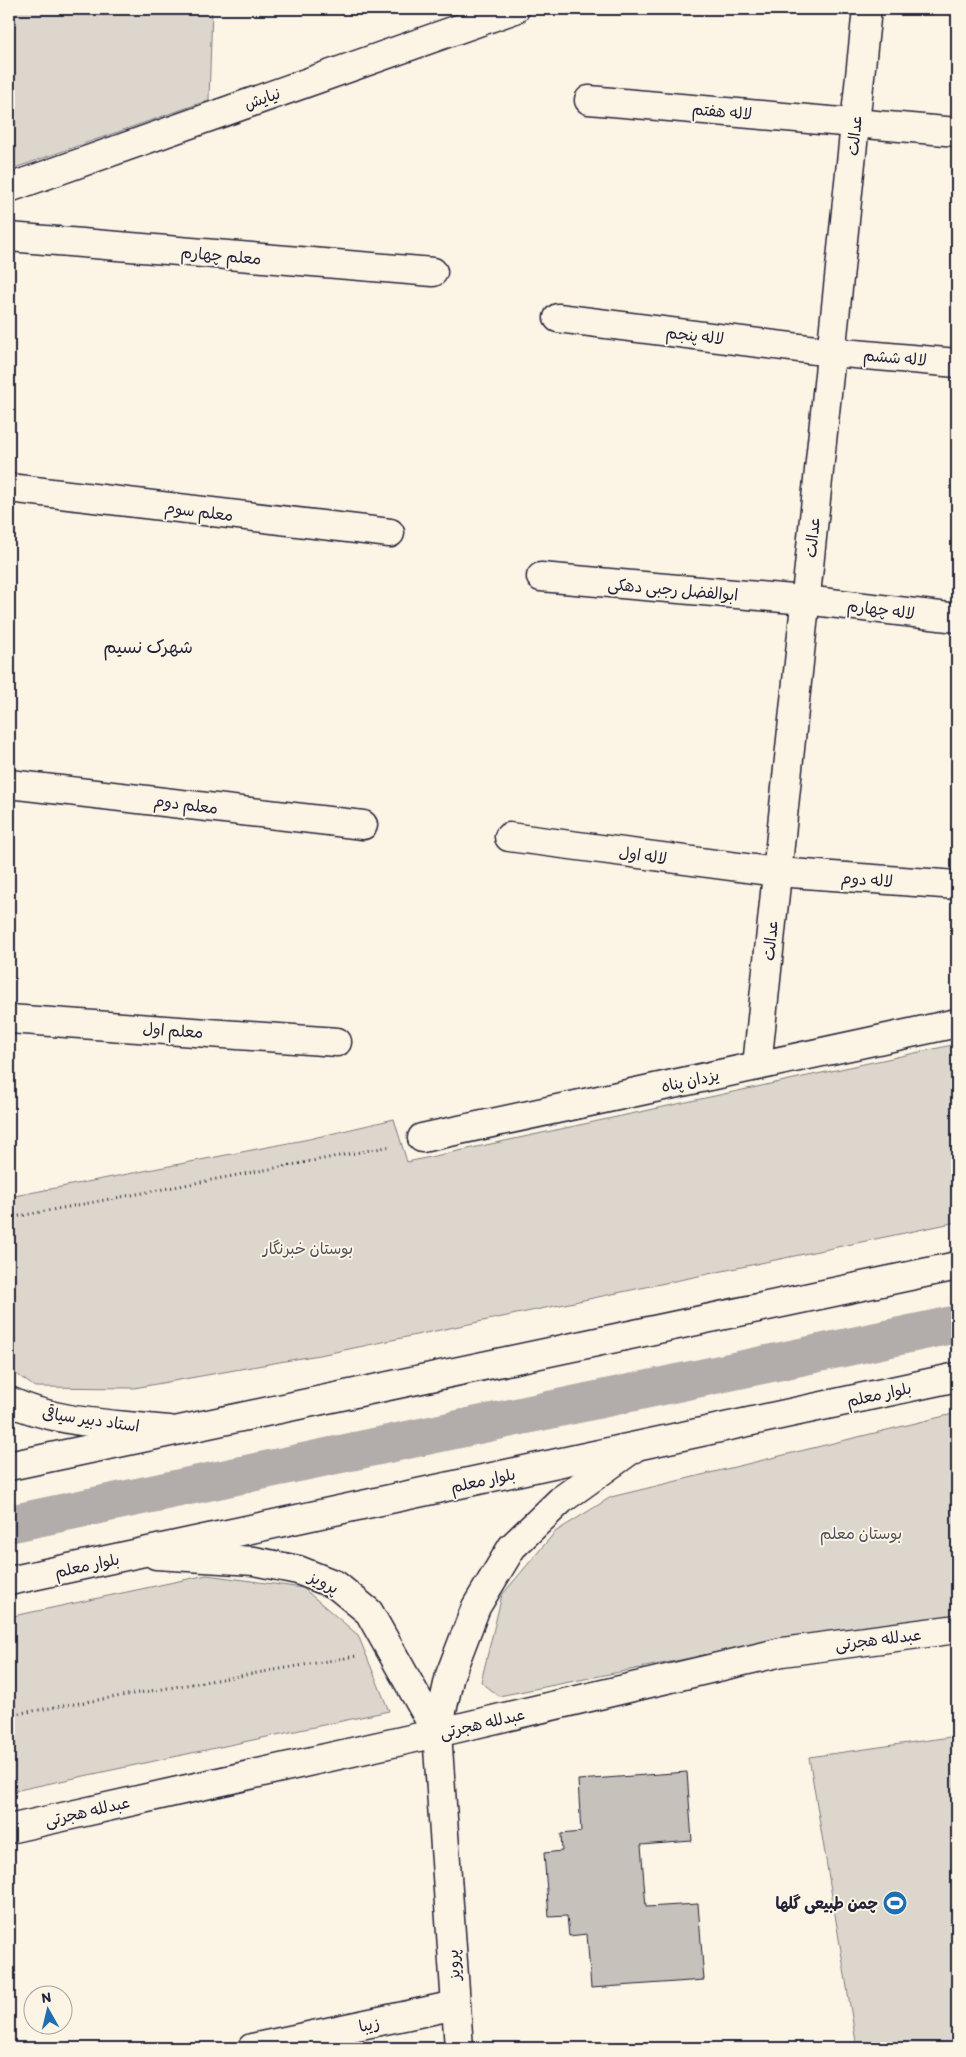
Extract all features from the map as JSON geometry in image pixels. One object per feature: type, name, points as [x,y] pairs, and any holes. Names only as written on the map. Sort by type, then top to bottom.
[{"type":"street","name":"نيايش","points":[[11,190],[515,9]]},
{"type":"street","name":"عدالت","points":[[757,1066],[867,9]]},
{"type":"street","name":"لاله هفتم","points":[[589,100],[957,132]]},
{"type":"street","name":"معلم چهارم","points":[[9,237],[433,272]]},
{"type":"street","name":"لاله پنجم","points":[[558,318],[832,352]]},
{"type":"street","name":"لاله ششم","points":[[832,352],[957,363]]},
{"type":"street","name":"معلم سوم","points":[[9,488],[390,533]]},
{"type":"street","name":"ابوالفضل رجبی دهکی","points":[[541,578],[805,600]]},
{"type":"street","name":"لاله چهارم","points":[[805,600],[957,618]]},
{"type":"street","name":"معلم دوم","points":[[9,784],[363,825]]},
{"type":"street","name":"لاله اول","points":[[509,837],[777,872]]},
{"type":"street","name":"لاله دوم","points":[[777,872],[957,885]]},
{"type":"street","name":"معلم اول","points":[[9,1019],[337,1042]]},
{"type":"street","name":"یزدان پناه","points":[[422,1138],[957,1023]]},
{"type":"street","points":[[9,1466],[957,1266]]},
{"type":"street","name":"بلوار معلم","points":[[9,1581],[957,1377]]},
{"type":"street","name":"استاد دبیر سیاقی","points":[[9,1401],[28,1410],[94,1422],[176,1430]]},
{"type":"street","name":"پرویز","points":[[459,2048],[437,1733],[450,1675],[476,1608],[512,1547],[561,1500],[634,1447]]},
{"type":"street","name":"پرویز","points":[[135,1554],[254,1561],[298,1570],[336,1585],[369,1612],[437,1733]]},
{"type":"street","name":"عبدلله هجرتی","points":[[9,1829],[437,1733],[782,1652],[957,1629]]},
{"type":"street","name":"زیبا","points":[[252,2048],[456,2005]]},
{"type":"path","points":[[9,1218],[360,1153],[422,1138]]},
{"type":"path","points":[[9,1715],[246,1673],[392,1650]]},
{"type":"green space","points":[[9,9],[212,9],[209,100],[9,170]]},
{"type":"green space","name":"بوستان خبرنگار","points":[[957,1044],[957,1222],[330,1353],[134,1388],[35,1387],[9,1369],[9,1197],[309,1139],[394,1119],[407,1162]]},
{"type":"green space","name":"بوستان معلم","points":[[957,1413],[957,1615],[811,1634],[499,1696],[481,1682],[502,1595],[555,1532],[611,1497]]},
{"type":"green space","points":[[207,1575],[303,1588],[358,1635],[389,1711],[9,1792],[9,1617]]},
{"type":"green space","name":"چمن طبیعی گلها","points":[[957,1736],[957,2048],[857,2048],[809,1757]]},
{"type":"building","points":[[687,1772],[692,1841],[641,1845],[646,1907],[698,1904],[704,1980],[591,1988],[587,1934],[569,1936],[567,1916],[549,1917],[544,1853],[562,1851],[561,1834],[581,1832],[578,1780]]},
{"type":"waterway","points":[[9,1524],[957,1324]]},
{"type":"place","name":"چمن طبیعی گلها","points":[[895,1903]]},
{"type":"district","name":"شهرک نسیم","points":[[148,647]]}]
